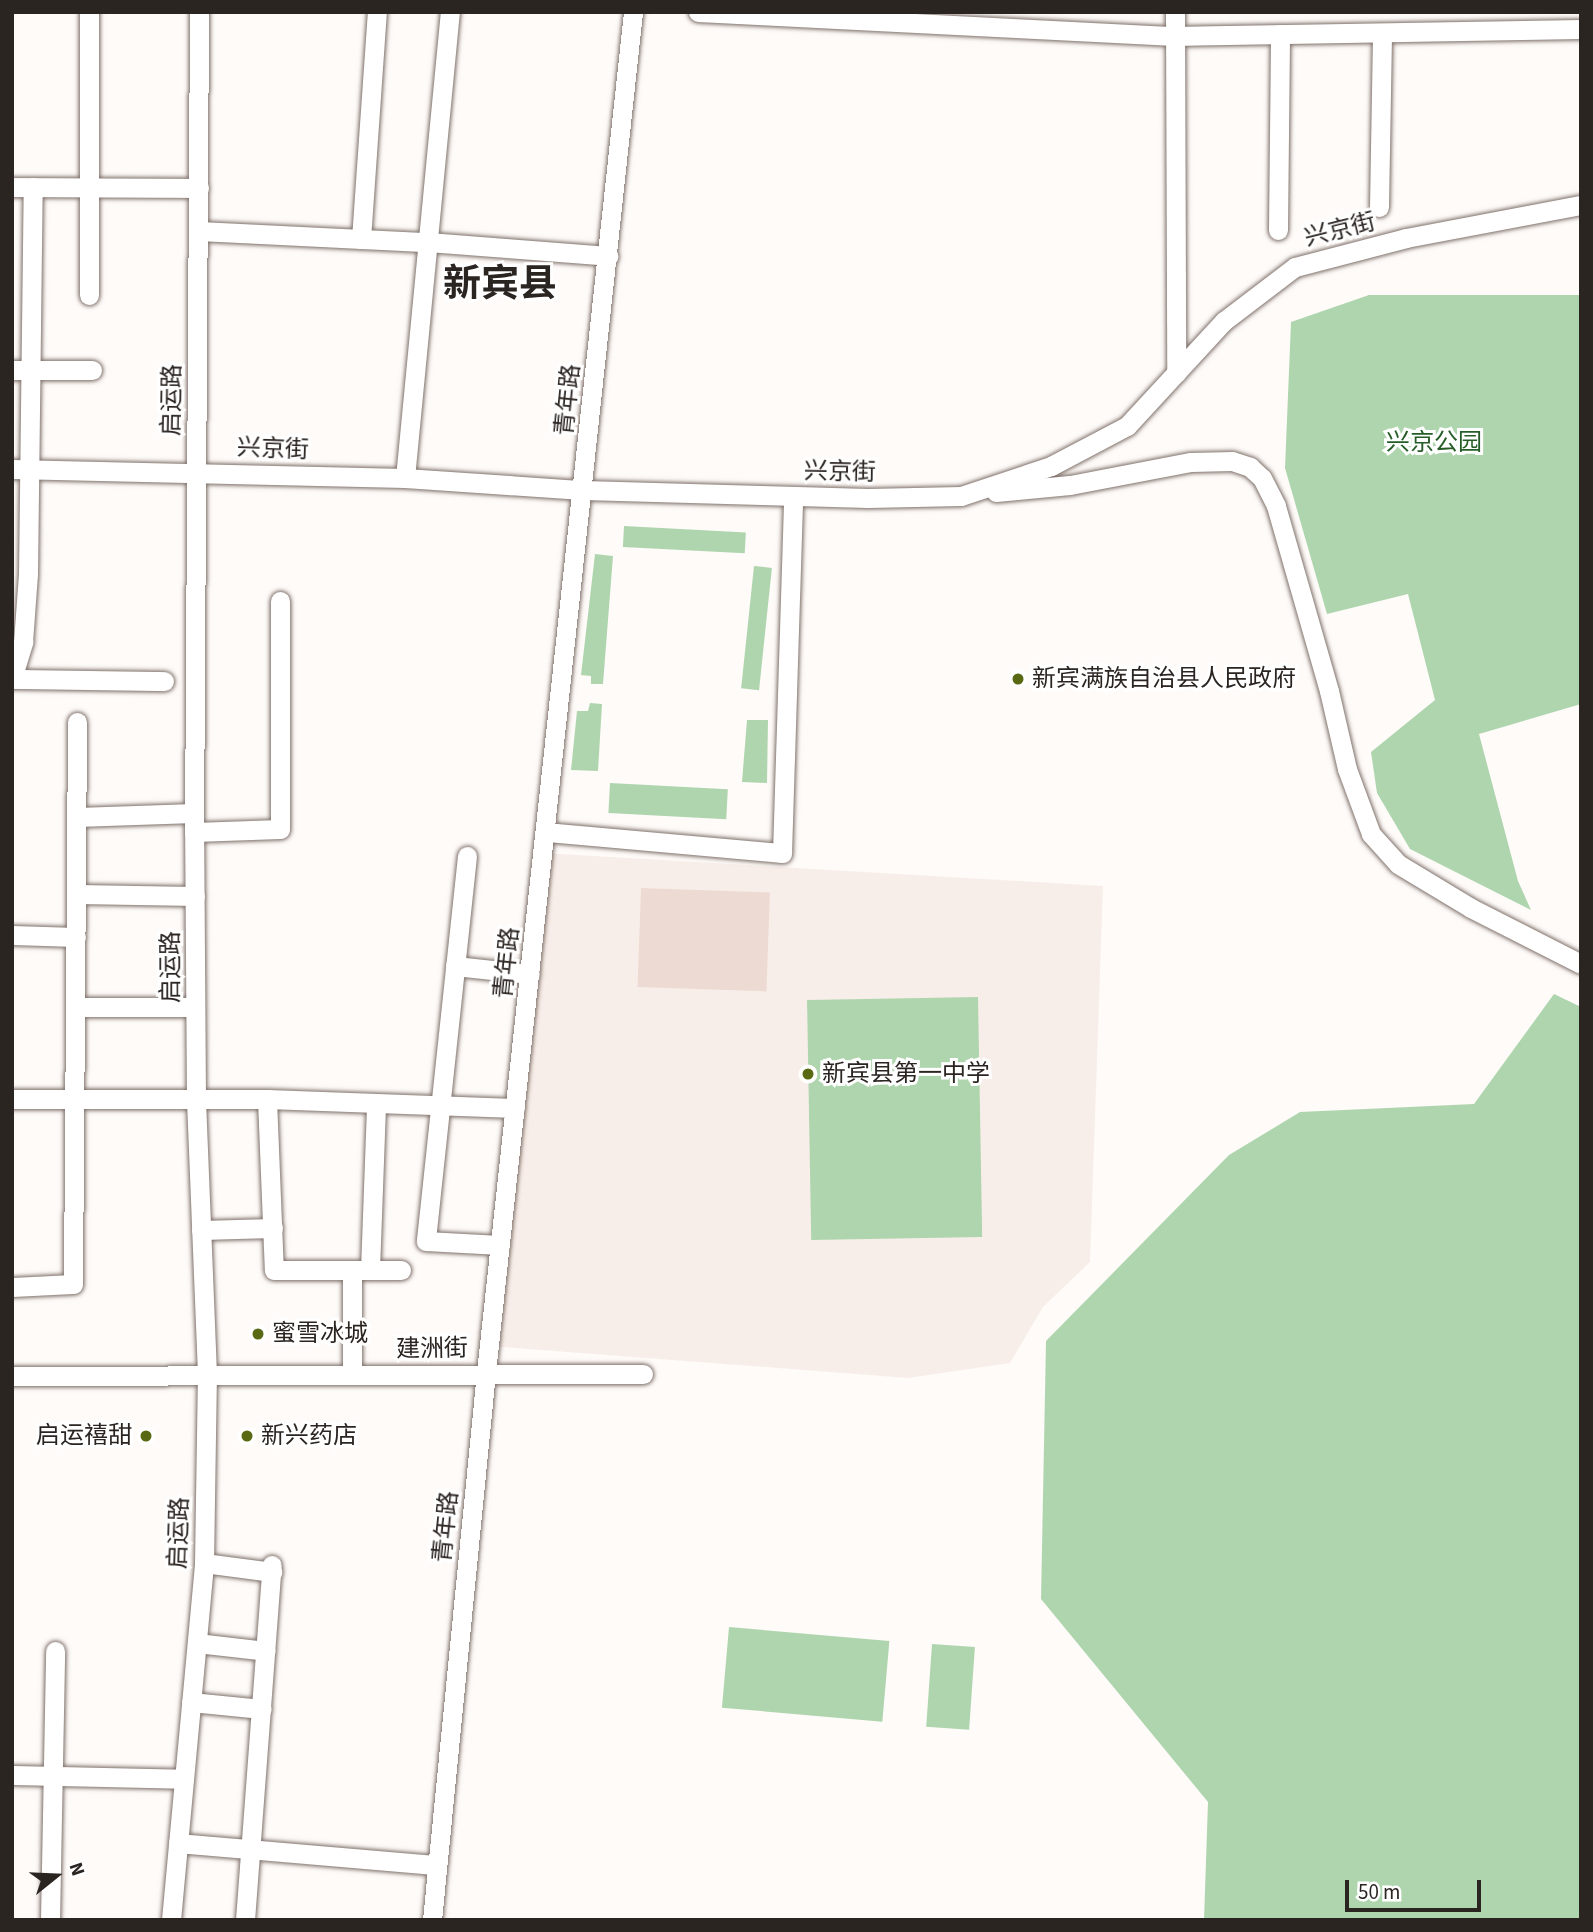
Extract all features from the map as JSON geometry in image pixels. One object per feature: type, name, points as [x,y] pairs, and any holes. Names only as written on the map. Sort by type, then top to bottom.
[{"type":"street","points":[[89,12],[89,295]]},
{"type":"street","name":"启运路","points":[[171,1920],[204,1563],[207,1374],[196,1099],[194,823],[200,12]]},
{"type":"street","points":[[361,239],[377,12]]},
{"type":"street","points":[[405,478],[450,12]]},
{"type":"street","name":"青年路","points":[[432,1920],[486,1372],[633,12]]},
{"type":"street","points":[[698,12],[1174,36],[1581,29]]},
{"type":"street","points":[[1175,12],[1176,373]]},
{"type":"street","points":[[1379,207],[1382,33]]},
{"type":"street","points":[[1278,230],[1280,34]]},
{"type":"street","points":[[12,187],[199,188]]},
{"type":"street","points":[[33,187],[21,370],[20,573],[23,642],[12,679],[163,681]]},
{"type":"street","name":"兴京街","points":[[21,469],[196,471],[405,478],[583,490],[793,496],[961,496],[1051,466],[1127,426],[1224,321],[1296,267],[1406,238],[1581,205]]},
{"type":"street","points":[[200,231],[428,242],[608,256]]},
{"type":"street","points":[[21,370],[92,370]]},
{"type":"street","points":[[961,496],[1070,485],[1191,462],[1232,461],[1250,467],[1262,478],[1276,506],[1329,691],[1347,769],[1371,834],[1398,864],[1471,908],[1581,964]]},
{"type":"street","points":[[546,832],[782,853],[793,496]]},
{"type":"street","points":[[77,817],[280,829],[280,601]]},
{"type":"street","points":[[12,1287],[73,1284],[77,722]]},
{"type":"street","points":[[467,856],[426,1241],[500,1245]]},
{"type":"street","points":[[76,894],[195,895]]},
{"type":"street","points":[[12,935],[76,937]]},
{"type":"street","points":[[455,966],[530,974]]},
{"type":"street","points":[[76,1007],[195,1007]]},
{"type":"street","points":[[12,1099],[267,1099],[515,1108]]},
{"type":"street","points":[[267,1099],[274,1270],[401,1270]]},
{"type":"street","points":[[352,1374],[376,1103]]},
{"type":"street","points":[[201,1230],[272,1228]]},
{"type":"street","name":"建洲街","points":[[12,1376],[486,1372],[643,1374]]},
{"type":"street","points":[[204,1563],[272,1568],[245,1920]]},
{"type":"street","points":[[197,1643],[266,1651]]},
{"type":"street","points":[[50,1920],[55,1651]]},
{"type":"street","points":[[191,1702],[262,1709]]},
{"type":"street","points":[[12,1775],[184,1779]]},
{"type":"street","points":[[178,1843],[437,1865]]},
{"type":"shaded area","name":"新宾县第一中学","points":[[543,853],[1103,886],[1090,1262],[1043,1307],[1010,1363],[908,1378],[489,1346]]},
{"type":"green space","name":"兴京公园","points":[[1369,295],[1581,295],[1581,704],[1479,734],[1518,881],[1531,910],[1410,849],[1377,793],[1371,752],[1435,700],[1408,594],[1327,614],[1285,468],[1291,322]]},
{"type":"green space","points":[[624,526],[746,532],[745,553],[623,547]]},
{"type":"green space","points":[[595,554],[613,556],[603,684],[591,684],[591,676],[581,675]]},
{"type":"green space","points":[[754,566],[772,568],[759,690],[741,688]]},
{"type":"green space","points":[[590,703],[602,704],[598,771],[571,770],[577,711],[588,711]]},
{"type":"green space","points":[[747,720],[768,720],[767,783],[742,782]]},
{"type":"green space","points":[[610,783],[728,789],[726,819],[608,813]]},
{"type":"green space","points":[[1554,994],[1581,1007],[1581,1920],[1204,1920],[1208,1802],[1041,1599],[1046,1341],[1229,1155],[1300,1112],[1474,1104]]},
{"type":"green space","points":[[978,997],[982,1237],[811,1240],[807,1000]]},
{"type":"green space","points":[[729,1627],[889,1641],[882,1722],[722,1708]]},
{"type":"green space","points":[[932,1644],[975,1647],[969,1730],[926,1727]]},
{"type":"building","points":[[641,888],[770,893],[766,991],[638,987]]},
{"type":"place","name":"新宾满族自治县人民政府","points":[[1018,679]]},
{"type":"place","name":"新宾县第一中学","points":[[808,1074]]},
{"type":"place","name":"蜜雪冰城","points":[[258,1334]]},
{"type":"place","name":"启运禧甜","points":[[146,1436]]},
{"type":"place","name":"新兴药店","points":[[247,1436]]},
{"type":"district","name":"新宾县","points":[[500,285]]}]
